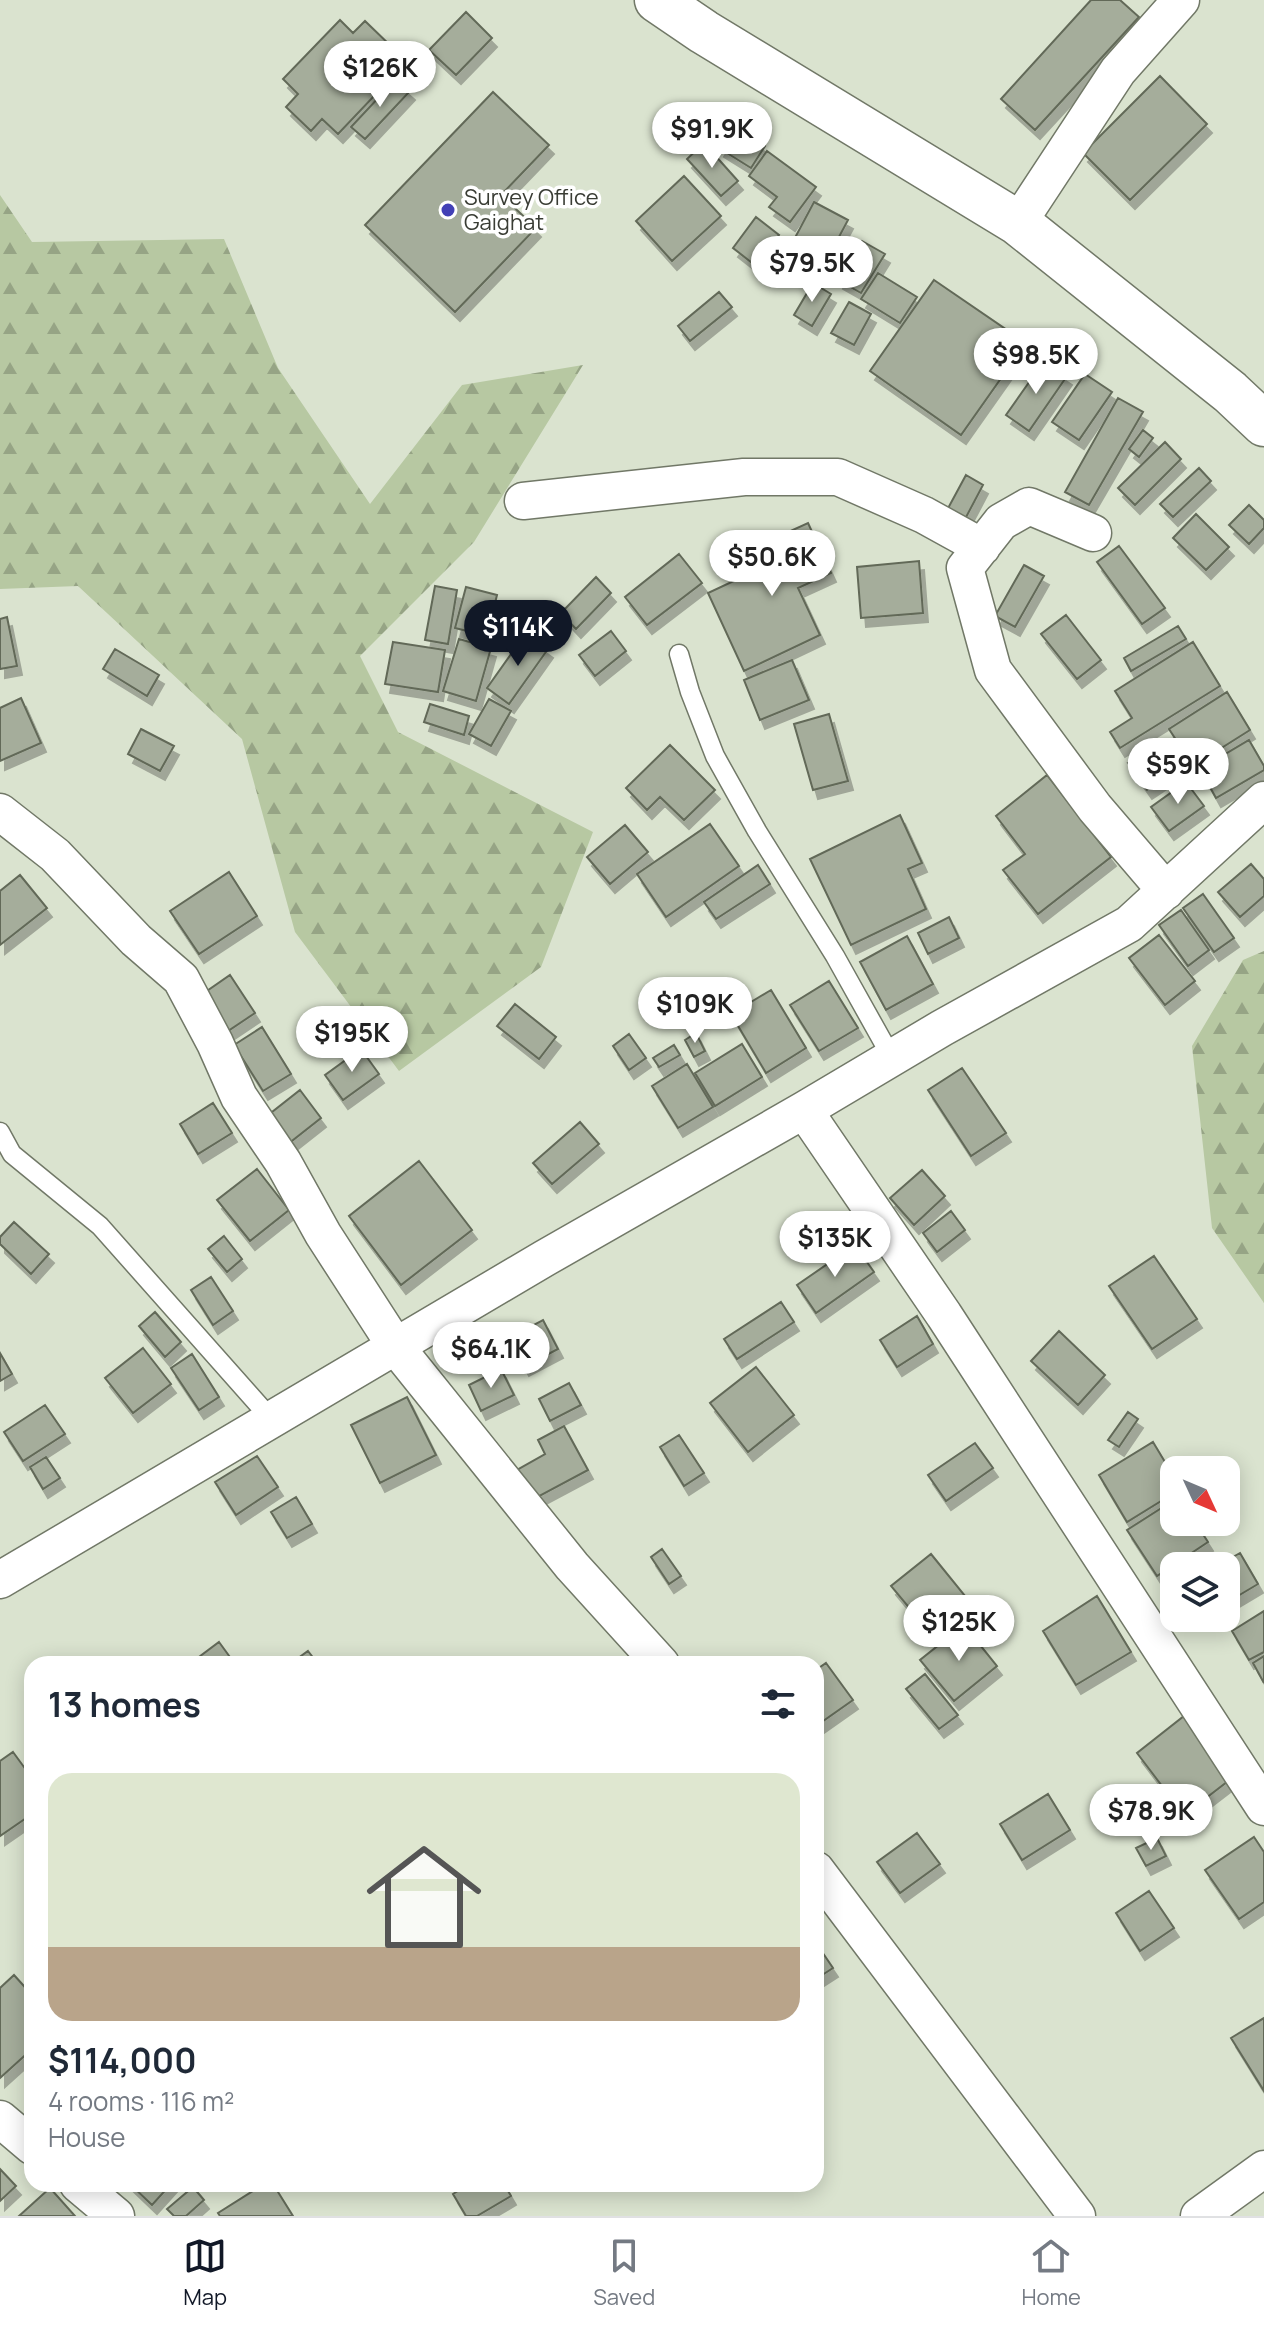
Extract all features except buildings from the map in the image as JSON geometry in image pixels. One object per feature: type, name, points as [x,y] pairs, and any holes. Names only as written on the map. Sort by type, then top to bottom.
[{"type":"main road","points":[[657,0],[704,32],[1018,223],[1230,392],[1264,424]]},
{"type":"street","points":[[1018,223],[1118,71],[1181,0]]},
{"type":"street","points":[[523,501],[744,477],[838,477],[924,515],[982,547]]},
{"type":"street","points":[[1093,533],[1029,506],[1001,522],[965,568],[993,670],[1095,808],[1166,891]]},
{"type":"street","points":[[0,1580],[545,1258],[942,1028],[1129,924],[1264,800]]},
{"type":"street","points":[[0,812],[55,855],[136,940],[181,979],[239,1097],[283,1162],[323,1234],[396,1347],[572,1566],[654,1656]]},
{"type":"street","points":[[804,1110],[944,1315],[1264,1807]]},
{"type":"street","points":[[824,1881],[1077,2216]]},
{"type":"street","points":[[0,2119],[24,2139]]},
{"type":"street","points":[[1199,2216],[1264,2169]]},
{"type":"street","points":[[88,2192],[116,2216]]},
{"type":"lane","points":[[679,654],[715,756],[892,1058]]},
{"type":"lane","points":[[0,1132],[12,1154],[100,1226],[273,1421]]},
{"type":"green space","points":[[0,195],[32,242],[224,239],[278,368],[370,504],[462,385],[583,365],[474,542],[360,656],[398,732],[593,832],[541,967],[399,1071],[295,932],[242,739],[78,586],[0,589]]},
{"type":"green space","points":[[1264,951],[1264,1303],[1212,1228],[1192,1046],[1243,960]]},
{"type":"place","name":"Survey Office Gaighat","points":[[448,210]]}]
